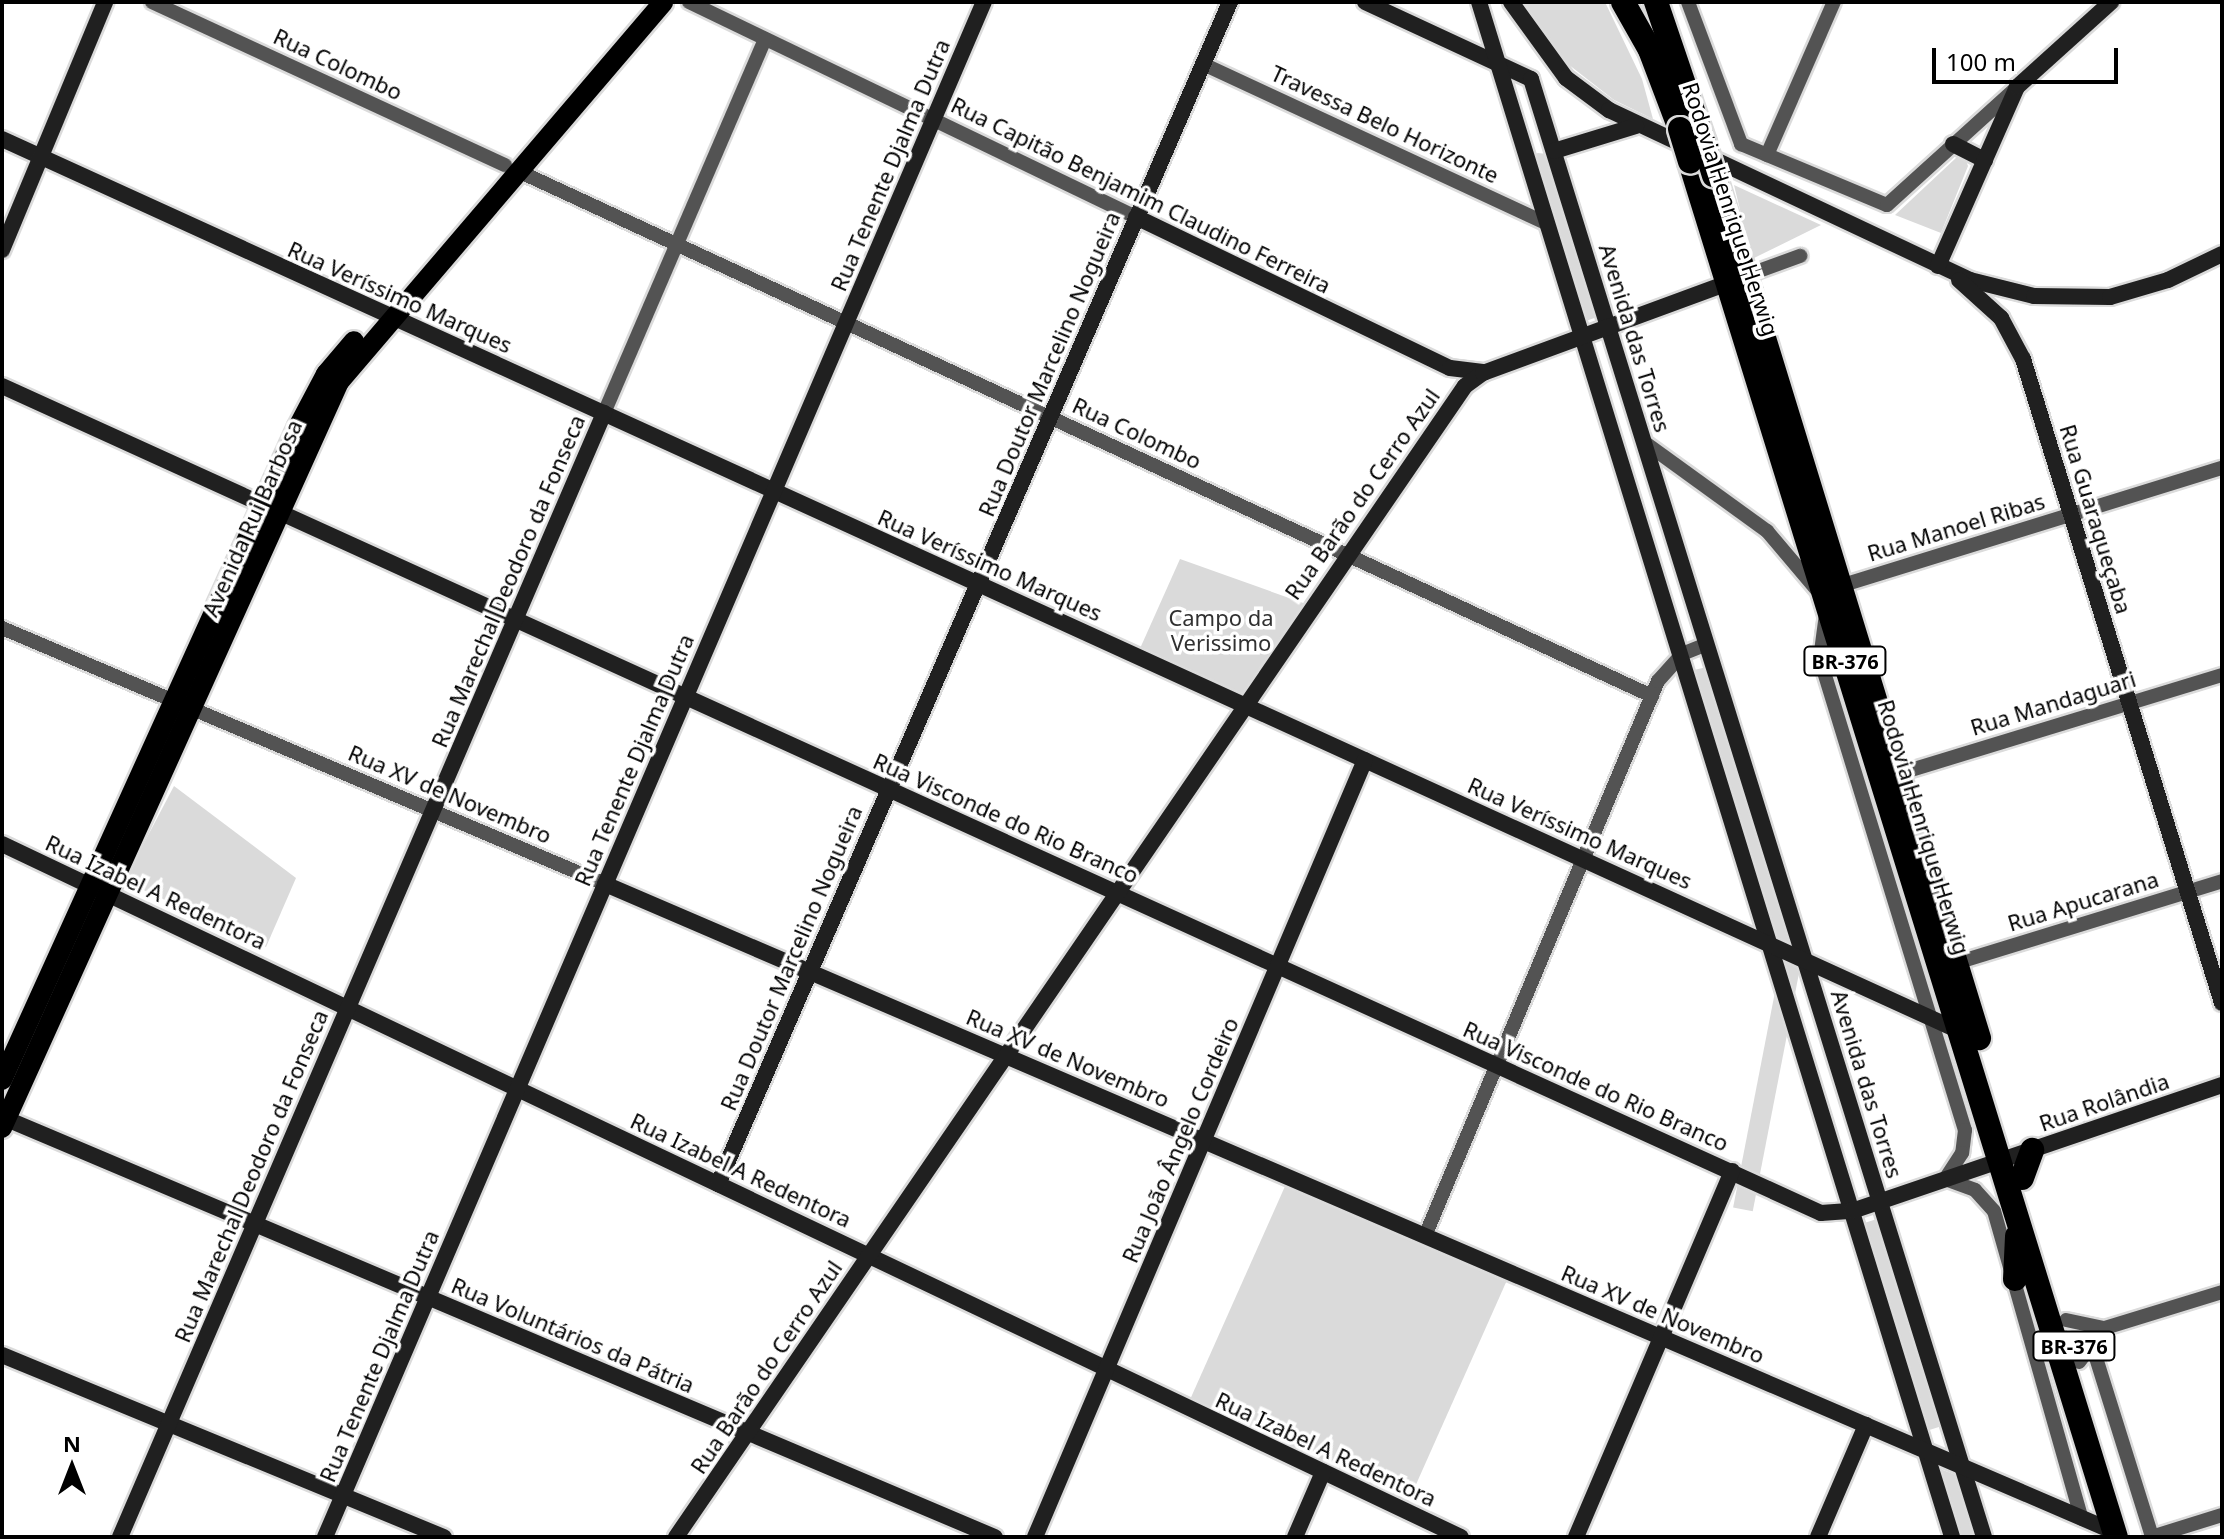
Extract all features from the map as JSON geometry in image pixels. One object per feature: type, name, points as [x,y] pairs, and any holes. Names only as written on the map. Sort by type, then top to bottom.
[{"type":"highway","name":"Rodovia Henrique Herwig","points":[[1623,2],[1650,50],[1680,129],[1714,175],[1736,280]]},
{"type":"highway","name":"Rodovia Henrique Herwig","points":[[1656,2],[1697,153],[1834,595],[1959,1031],[2017,1161],[2017,1218],[2121,1535]]},
{"type":"highway","name":"Rodovia Henrique Herwig","points":[[1834,595],[1898,774],[2066,1320],[2085,1353],[2121,1535]]},
{"type":"highway","points":[[2015,1279],[2017,1218]]},
{"type":"main road","points":[[2,250],[105,2]]},
{"type":"main road","name":"Avenida Rui Barbosa","points":[[511,168],[644,2]]},
{"type":"main road","name":"Avenida Rui Barbosa","points":[[3,1122],[99,890],[183,705],[263,504],[326,374],[385,314],[511,168],[663,2]]},
{"type":"main road","name":"Rua Tenente Djalma Dutra","points":[[325,1537],[984,2]]},
{"type":"main road","name":"Rua Doutor Marcelino Nogueira","points":[[718,1184],[1230,2]]},
{"type":"main road","name":"Avenida das Torres","points":[[1365,2],[1531,79],[1984,1537]]},
{"type":"main road","points":[[1479,2],[1952,1537]]},
{"type":"main road","points":[[1511,2],[1566,78],[1636,126],[1938,266],[2022,294],[2086,299],[2137,291],[2222,254]]},
{"type":"main road","points":[[1938,266],[2017,87],[2111,2]]},
{"type":"main road","points":[[1525,149],[1552,146],[1636,126]]},
{"type":"main road","name":"Rua Veríssimo Marques","points":[[2,139],[1959,1031]]},
{"type":"main road","points":[[1953,144],[1985,160]]},
{"type":"main road","name":"Rua Capitão Benjamim Claudino Ferreira","points":[[1136,217],[1444,365],[1486,372]]},
{"type":"main road","name":"Rua Guaraqueçaba","points":[[1938,266],[1986,302],[2013,338],[2072,514],[2222,1003]]},
{"type":"main road","name":"Rua Barão do Cerro Azul","points":[[676,1537],[1243,704],[1467,383],[1486,372],[1736,280]]},
{"type":"main road","name":"Avenida Rui Barbosa","points":[[183,705],[282,513],[339,382],[385,314]]},
{"type":"main road","points":[[1444,365],[1454,401]]},
{"type":"main road","name":"Rua Visconde do Rio Branco","points":[[2,386],[1821,1213],[1852,1211],[1945,1179],[2017,1161]]},
{"type":"main road","name":"Rua Marechal Deodoro da Fonseca","points":[[120,1537],[604,413]]},
{"type":"main road","name":"Rua João Ângelo Cordeiro","points":[[1035,1537],[1365,760]]},
{"type":"main road","name":"Rua Izabel A Redentora","points":[[2,844],[1461,1537]]},
{"type":"main road","name":"Rua XV de Novembro","points":[[605,884],[2121,1535]]},
{"type":"main road","name":"Avenida Rui Barbosa","points":[[2,1080],[99,890]]},
{"type":"main road","name":"Rua Rolândia","points":[[2017,1161],[2222,1085]]},
{"type":"main road","name":"Rua Voluntários da Pátria","points":[[3,1122],[255,1224],[995,1537]]},
{"type":"main road","points":[[1576,1537],[1732,1171]]},
{"type":"main road","points":[[2,1355],[444,1537]]},
{"type":"main road","points":[[1818,1537],[1866,1425]]},
{"type":"main road","points":[[1295,1537],[1323,1472]]},
{"type":"street","name":"Rua Colombo","points":[[152,2],[1652,696]]},
{"type":"street","name":"Rua Capitão Benjamim Claudino Ferreira","points":[[689,2],[1136,217]]},
{"type":"street","points":[[1688,2],[1741,144],[1887,205],[2017,87]]},
{"type":"street","points":[[1767,155],[1834,2]]},
{"type":"street","name":"Rua Marechal Deodoro da Fonseca","points":[[604,413],[765,39]]},
{"type":"street","name":"Travessa Belo Horizonte","points":[[1203,64],[1548,224]]},
{"type":"street","name":"Rua Barão do Cerro Azul","points":[[1736,280],[1800,256]]},
{"type":"street","points":[[1644,442],[1767,531],[1834,595],[1820,659],[1965,1130],[1962,1153],[1945,1179],[1975,1190],[1990,1204],[2015,1279],[2082,1519]]},
{"type":"street","name":"Rua Manoel Ribas","points":[[1834,595],[2072,514],[2222,468]]},
{"type":"street","name":"Rua XV de Novembro","points":[[2,628],[605,884]]},
{"type":"street","points":[[1425,1236],[1663,672],[1682,654],[1707,644]]},
{"type":"street","name":"Rua Mandaguari","points":[[1898,774],[2222,675]]},
{"type":"street","name":"Rua Apucarana","points":[[1956,963],[2222,881]]},
{"type":"street","points":[[2066,1320],[2105,1328],[2222,1292]]},
{"type":"street","points":[[2105,1328],[2085,1353],[2151,1537],[2222,1515]]},
{"type":"green space","points":[[1524,2],[1605,2],[1642,79],[1653,119],[1614,100],[1564,61]]},
{"type":"green space","points":[[1547,154],[1600,316],[1583,322],[1531,155]]},
{"type":"green space","points":[[1957,157],[1965,158],[1968,166],[1941,233],[1895,215]]},
{"type":"green space","points":[[1734,185],[1821,225],[1752,259]]},
{"type":"green space","name":"Campo da Verissimo","points":[[1180,559],[1306,604],[1241,698],[1138,653]]},
{"type":"green space","points":[[1707,667],[1793,943],[1774,941],[1694,670]]},
{"type":"green space","points":[[174,786],[296,878],[266,947],[124,881]]},
{"type":"green space","points":[[1781,961],[1801,965],[1753,1211],[1733,1207]]},
{"type":"green space","points":[[1286,1184],[1506,1282],[1410,1499],[1190,1401]]},
{"type":"green space","points":[[1877,1219],[1940,1427],[1926,1431],[1863,1223]]},
{"type":"green space","points":[[1935,1467],[1956,1475],[1975,1537],[1957,1537]]}]
